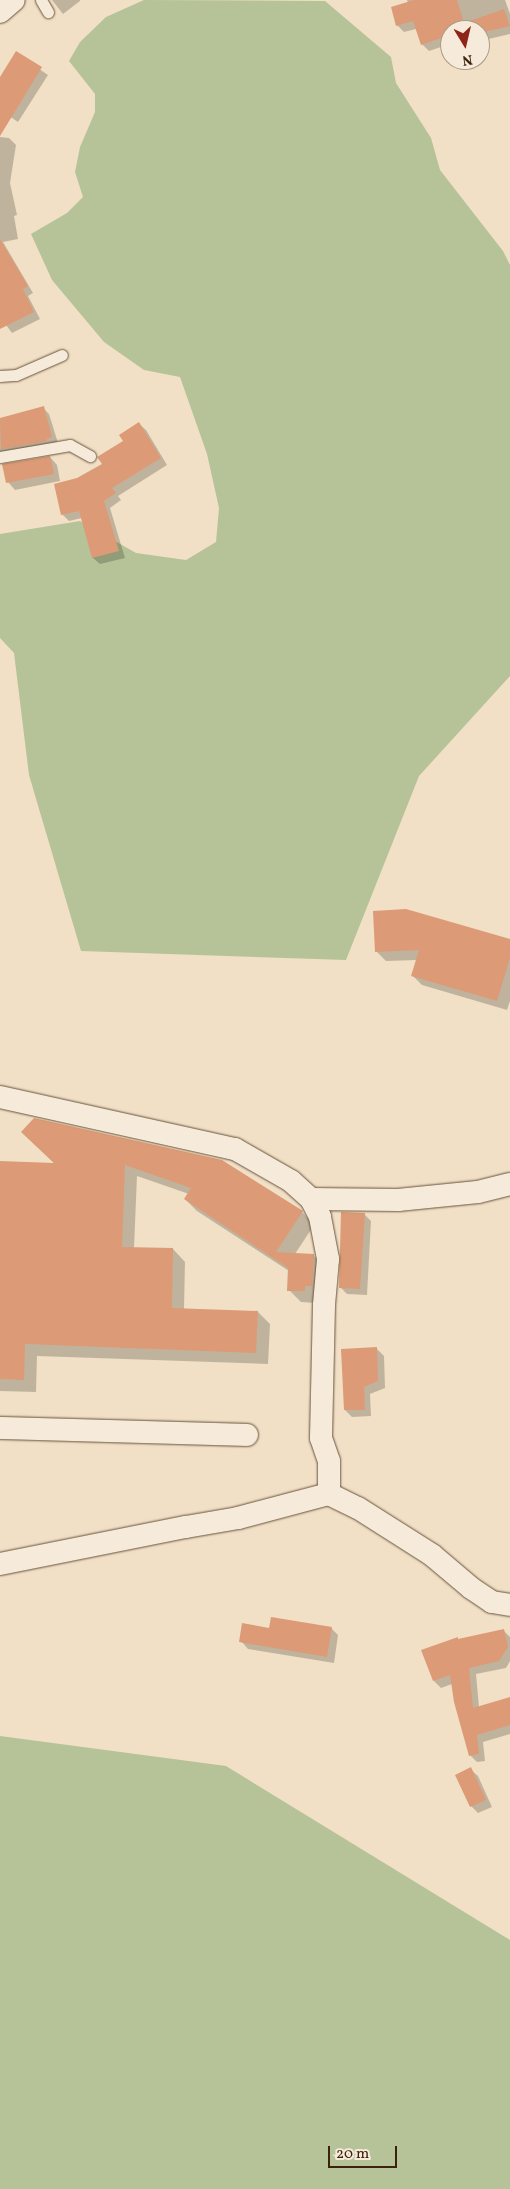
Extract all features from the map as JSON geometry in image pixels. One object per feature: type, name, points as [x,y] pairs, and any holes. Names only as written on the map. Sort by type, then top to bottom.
[{"type":"street","points":[[0,12],[14,0]]},
{"type":"street","points":[[0,1096],[235,1149],[291,1181],[312,1199],[320,1218],[328,1259],[324,1305],[321,1438],[329,1461],[330,1494]]},
{"type":"street","points":[[312,1199],[398,1200],[478,1192],[510,1184]]},
{"type":"street","points":[[0,1428],[247,1435]]},
{"type":"street","points":[[0,1564],[238,1518],[330,1494],[358,1508],[432,1555],[471,1588],[492,1602],[510,1605]]},
{"type":"lane","points":[[41,0],[48,12]]},
{"type":"lane","points":[[0,376],[16,375],[62,355]]},
{"type":"lane","points":[[0,457],[70,445],[90,456]]},
{"type":"green space","points":[[144,0],[325,1],[391,57],[396,83],[431,138],[440,170],[503,251],[510,265],[510,676],[419,776],[346,960],[81,951],[29,775],[14,653],[0,638],[0,534],[80,521],[136,553],[186,560],[216,542],[219,508],[207,454],[180,377],[144,370],[104,342],[52,280],[31,234],[67,213],[83,197],[75,172],[80,147],[95,112],[95,94],[69,61],[80,42],[106,17]]},
{"type":"green space","points":[[0,1736],[226,1766],[510,1940],[510,2189],[0,2189]]},
{"type":"building","points":[[414,0],[457,0],[463,20],[440,20],[440,38],[421,45],[413,21],[396,26],[391,7]]},
{"type":"building","points":[[504,9],[510,26],[490,31],[490,20],[473,20]]},
{"type":"building","points":[[16,51],[42,67],[0,136],[0,77]]},
{"type":"building","points":[[0,239],[28,286],[23,289],[34,312],[0,329]]},
{"type":"building","points":[[44,406],[52,437],[47,439],[47,441],[1,449],[0,418]]},
{"type":"building","points":[[139,422],[161,458],[112,488],[116,493],[104,501],[119,551],[92,558],[79,511],[61,515],[54,484],[77,478],[102,464],[97,457],[123,441],[119,435]]},
{"type":"building","points":[[50,456],[54,474],[6,483],[2,464]]},
{"type":"building","points":[[406,909],[510,939],[510,958],[497,1001],[411,976],[419,950],[375,952],[373,911]]},
{"type":"building","points":[[34,1118],[222,1160],[303,1211],[276,1252],[314,1254],[312,1286],[305,1286],[305,1291],[287,1291],[288,1268],[184,1199],[191,1188],[125,1165],[122,1247],[173,1248],[172,1308],[258,1311],[256,1353],[25,1344],[24,1380],[0,1379],[0,1161],[54,1163],[21,1132]]},
{"type":"building","points":[[341,1212],[365,1213],[360,1289],[339,1288]]},
{"type":"building","points":[[377,1347],[378,1381],[364,1387],[365,1410],[344,1410],[341,1349]]},
{"type":"building","points":[[271,1617],[332,1627],[327,1657],[239,1642],[242,1623],[269,1628]]},
{"type":"building","points":[[504,1629],[508,1647],[499,1661],[469,1668],[473,1708],[510,1697],[510,1725],[477,1735],[479,1754],[469,1756],[454,1702],[450,1675],[433,1681],[421,1650],[458,1637],[458,1639]]},
{"type":"building","points":[[471,1767],[486,1800],[470,1807],[455,1775]]}]
